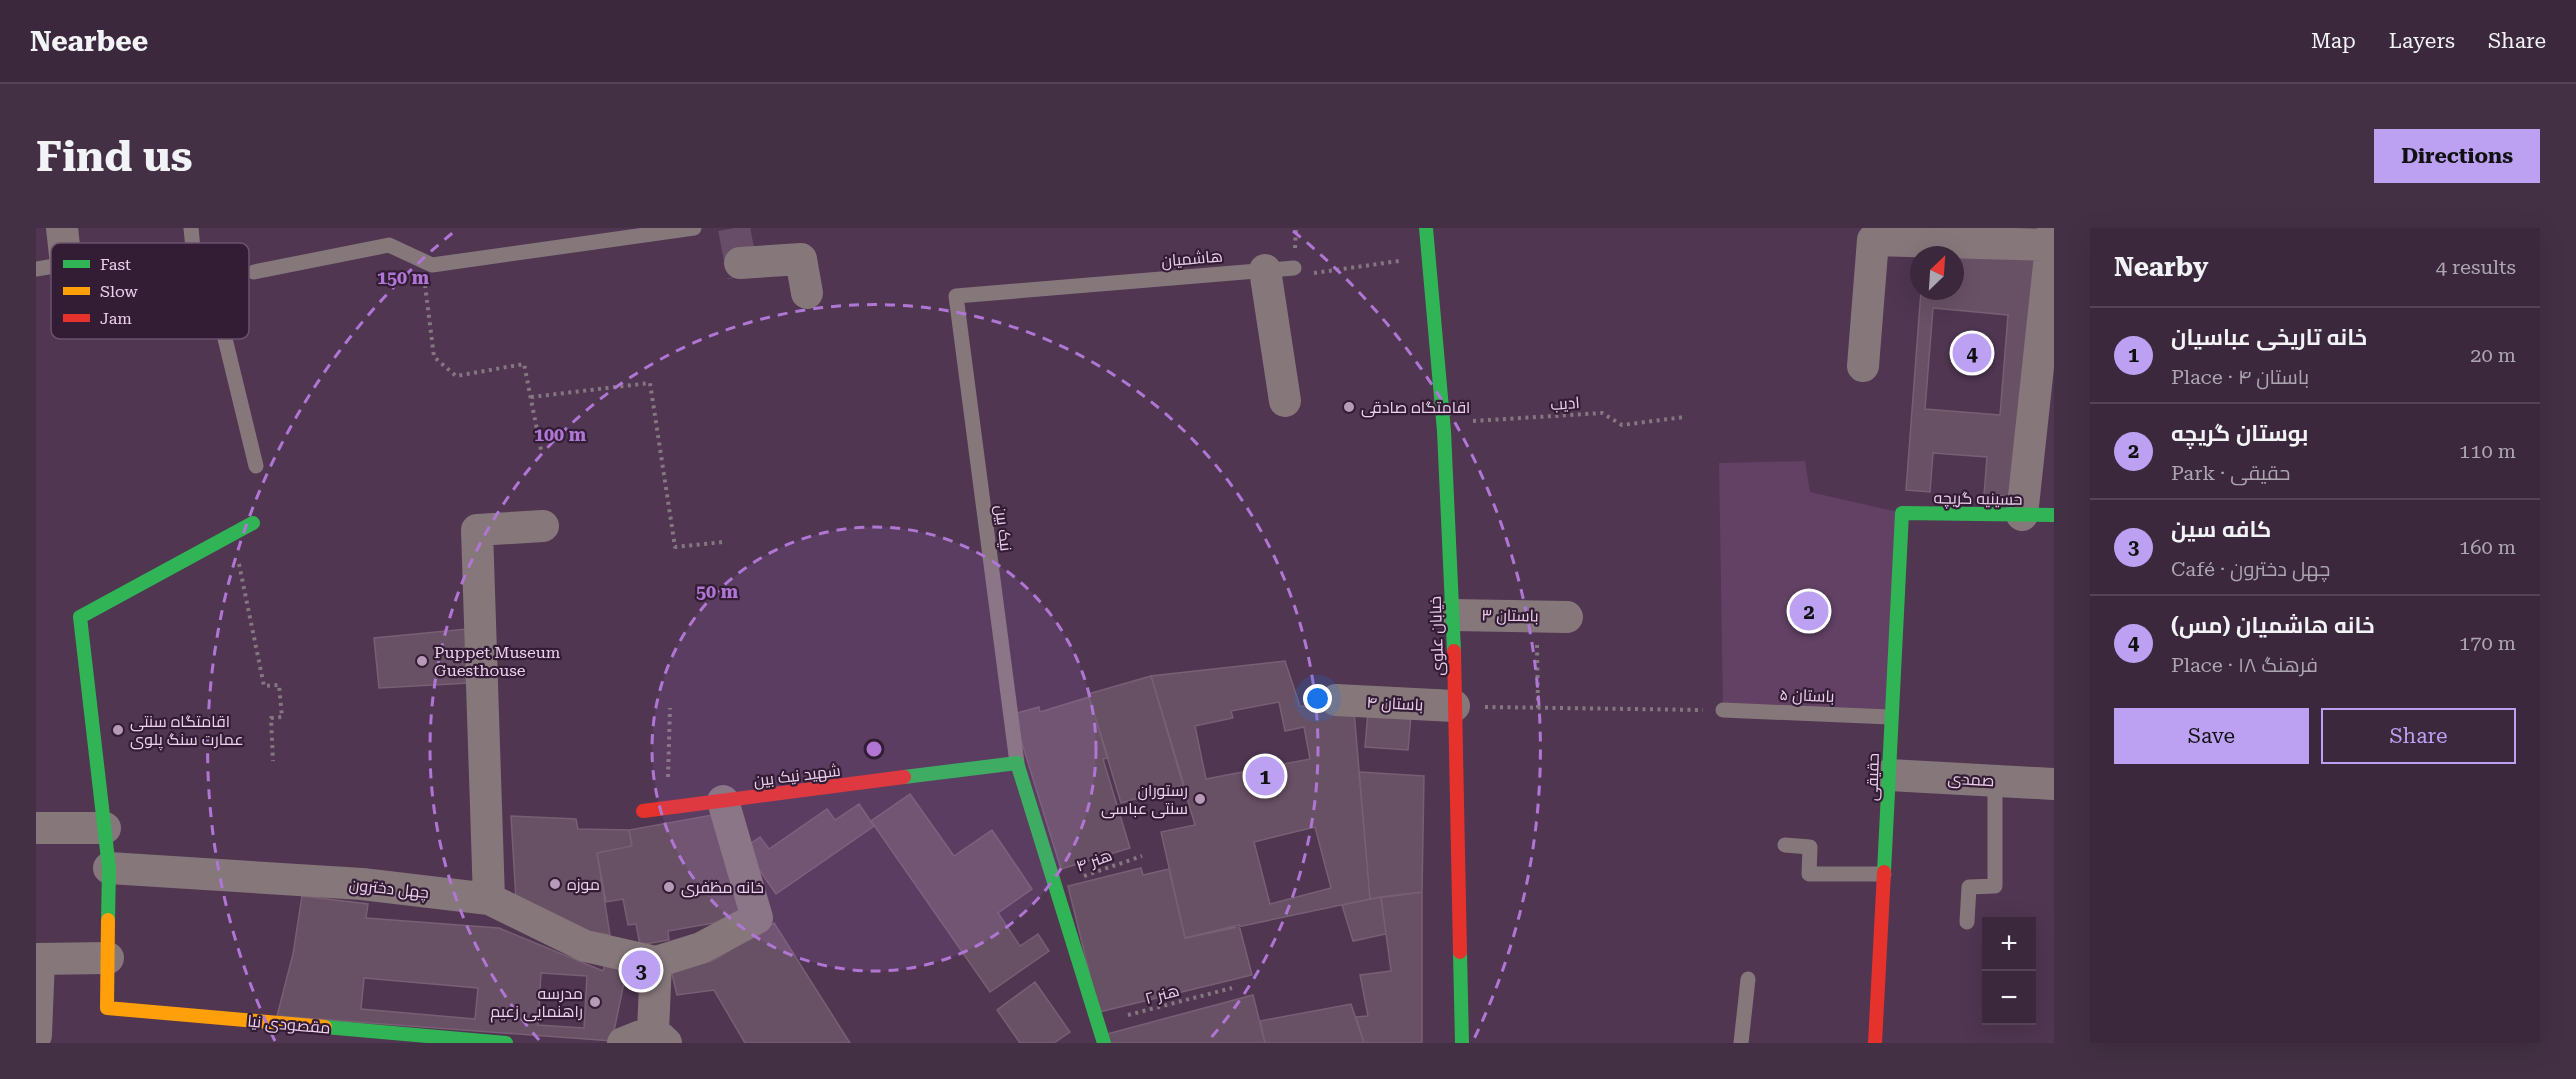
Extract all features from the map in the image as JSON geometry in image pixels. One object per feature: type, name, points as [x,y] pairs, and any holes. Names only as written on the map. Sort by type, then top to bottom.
[{"type":"street","points":[[62,228],[63,243]]},
{"type":"street","name":"خیابان علوی","points":[[1426,228],[1443,423],[1452,615],[1462,1043]]},
{"type":"street","points":[[1863,366],[1873,240],[1992,236],[2052,237],[2022,515]]},
{"type":"street","points":[[740,263],[801,259],[807,293]]},
{"type":"street","points":[[1280,269],[1285,401]]},
{"type":"street","name":"حسینیه گریچه","points":[[1902,513],[2054,515]]},
{"type":"street","name":"حقیقی","points":[[1875,1043],[1902,513]]},
{"type":"street","points":[[36,1035],[38,959],[108,958],[109,868],[80,617],[253,523]]},
{"type":"street","points":[[489,899],[477,530],[543,526]]},
{"type":"street","name":"باستان ۳","points":[[1452,615],[1567,616]]},
{"type":"street","name":"باستان ۴","points":[[1336,700],[1454,706]]},
{"type":"street","points":[[1017,764],[1104,1043]]},
{"type":"street","name":"شهید نیک بین","points":[[643,811],[1017,764]]},
{"type":"street","name":"صمدی","points":[[1889,775],[2054,784]]},
{"type":"street","points":[[623,1043],[660,1037],[656,962],[701,948],[757,918],[723,801]]},
{"type":"street","points":[[36,828],[105,828]]},
{"type":"street","name":"چهل دخترون","points":[[109,868],[362,884],[489,899],[585,946],[656,962]]},
{"type":"street","name":"مقصودی نیا","points":[[108,958],[107,1008],[506,1043]]},
{"type":"lane","points":[[191,228],[192,243]]},
{"type":"lane","points":[[254,272],[389,245],[432,265],[694,228]]},
{"type":"lane","name":"هاشمیان","points":[[956,296],[1280,269]]},
{"type":"lane","name":"نیک بین","points":[[956,296],[1017,764]]},
{"type":"lane","points":[[225,339],[256,466]]},
{"type":"lane","name":"باستان ۵","points":[[1723,710],[1890,717]]},
{"type":"lane","points":[[1967,922],[1969,887],[1995,886],[1995,780]]},
{"type":"lane","points":[[1785,845],[1810,847],[1809,874],[1884,874]]},
{"type":"lane","points":[[1741,1043],[1748,979]]},
{"type":"path","points":[[1280,269],[1308,273],[1429,257]]},
{"type":"path","points":[[422,261],[434,357],[456,376],[524,364],[541,450]]},
{"type":"path","points":[[531,397],[650,383],[675,547],[723,542]]},
{"type":"path","name":"ادیب","points":[[1443,423],[1602,413],[1622,425],[1684,417]]},
{"type":"path","points":[[233,534],[264,686],[279,685],[282,717],[271,718],[273,761]]},
{"type":"path","points":[[1537,645],[1538,708]]},
{"type":"path","points":[[1454,706],[1723,710]]},
{"type":"path","points":[[668,808],[670,708]]},
{"type":"path","name":"هنر ۴","points":[[1055,886],[1142,856]]},
{"type":"path","name":"هنر ۲","points":[[1098,1023],[1232,988]]},
{"type":"shaded area","points":[[1805,461],[1810,492],[1902,513],[1890,717],[1723,710],[1719,463]]},
{"type":"building","points":[[1964,255],[2036,255],[2017,497],[1984,495],[1987,457],[1933,453],[1930,492],[1906,490],[1920,300],[1964,300]],"holes":[[[1933,308],[2008,315],[2000,415],[1925,409]]]},
{"type":"building","name":"Puppet Museum Guesthouse","points":[[467,629],[469,683],[379,688],[374,638]]},
{"type":"building","points":[[1285,661],[1300,706],[1354,711],[1370,899],[1185,938],[1161,832],[1195,825],[1151,676]],"holes":[[[1279,702],[1285,731],[1304,727],[1310,759],[1206,779],[1195,726],[1233,718],[1231,711]],[[1315,827],[1331,888],[1270,904],[1254,842]]]},
{"type":"building","points":[[1151,676],[1184,785],[1121,803],[1088,694]]},
{"type":"building","points":[[1089,697],[1108,758],[1103,759],[1130,848],[1061,869],[1013,714],[1039,707],[1040,712]]},
{"type":"building","points":[[1368,712],[1411,716],[1408,750],[1365,747]]},
{"type":"building","points":[[1359,772],[1424,776],[1422,892],[1370,899]]},
{"type":"building","points":[[910,794],[954,856],[992,830],[1032,889],[998,913],[1020,946],[1038,934],[1049,951],[990,992],[871,821]]},
{"type":"building","points":[[859,804],[874,826],[776,894],[744,848],[760,837],[769,849],[827,809],[835,820]]},
{"type":"building","points":[[723,813],[742,918],[668,931],[669,940],[640,945],[636,924],[628,925],[623,899],[606,902],[597,853],[632,846],[629,830]]},
{"type":"building","points":[[511,816],[576,819],[578,829],[629,830],[632,846],[597,853],[610,935],[552,925],[516,900]]},
{"type":"building","points":[[1141,868],[1143,875],[1169,869],[1185,938],[1239,925],[1252,975],[1099,1012],[1068,886]]},
{"type":"building","points":[[1422,892],[1422,1043],[1364,1043],[1356,1017],[1368,1016],[1360,975],[1391,971],[1381,897]]},
{"type":"building","points":[[302,896],[368,904],[366,918],[499,928],[603,971],[607,958],[628,963],[612,1041],[277,1016],[293,954]],"holes":[[[541,973],[587,976],[584,1028],[538,1025]],[[364,978],[478,988],[475,1019],[361,1009]]]},
{"type":"building","points":[[1381,897],[1386,934],[1353,941],[1342,905]]},
{"type":"building","points":[[774,923],[850,1043],[745,1043],[714,990],[677,995],[671,970],[712,961]]},
{"type":"building","points":[[1035,982],[1070,1032],[1054,1043],[1020,1043],[997,1010]]},
{"type":"building","points":[[1253,995],[1265,1043],[1110,1043],[1107,1034]]},
{"type":"building","points":[[1351,1004],[1364,1043],[1265,1043],[1260,1021]]},
{"type":"tunnel","points":[[734,228],[743,276]]},
{"type":"traffic: fast","points":[[1426,228],[1444,431],[1454,651]]},
{"type":"traffic: fast","points":[[1884,872],[1902,513],[2054,515]]},
{"type":"traffic: fast","points":[[108,920],[109,868],[80,617],[253,523]]},
{"type":"traffic: fast","points":[[904,777],[1017,763],[1104,1043]]},
{"type":"traffic: fast","points":[[1460,952],[1462,1043]]},
{"type":"traffic: fast","points":[[325,1027],[506,1043]]},
{"type":"traffic: slow","points":[[108,920],[107,1008],[325,1027]]},
{"type":"traffic: jam","points":[[1454,651],[1460,952]]},
{"type":"traffic: jam","points":[[643,811],[904,777]]},
{"type":"traffic: jam","points":[[1875,1043],[1884,872]]},
{"type":"place","name":"خانه هاشمیان (مس)","points":[[1972,353]]},
{"type":"place","name":"اقامتگاه صادقی","points":[[1349,407]]},
{"type":"place","name":"بوستان گریچه","points":[[1809,611]]},
{"type":"place","name":"Puppet Museum Guesthouse","points":[[422,661]]},
{"type":"place","name":"اقامتگاه سنتی عمارت سنگ پلوی","points":[[118,730]]},
{"type":"place","name":"خانه تاریخی عباسیان","points":[[1265,776]]},
{"type":"place","name":"رستوران سنتی عباسی","points":[[1200,799]]},
{"type":"place","name":"موزه","points":[[555,884]]},
{"type":"place","name":"خانه مظفری","points":[[669,887]]},
{"type":"place","name":"کافه سین","points":[[641,970]]},
{"type":"place","name":"مدرسه راهنمایی زعیم","points":[[595,1002]]}]
